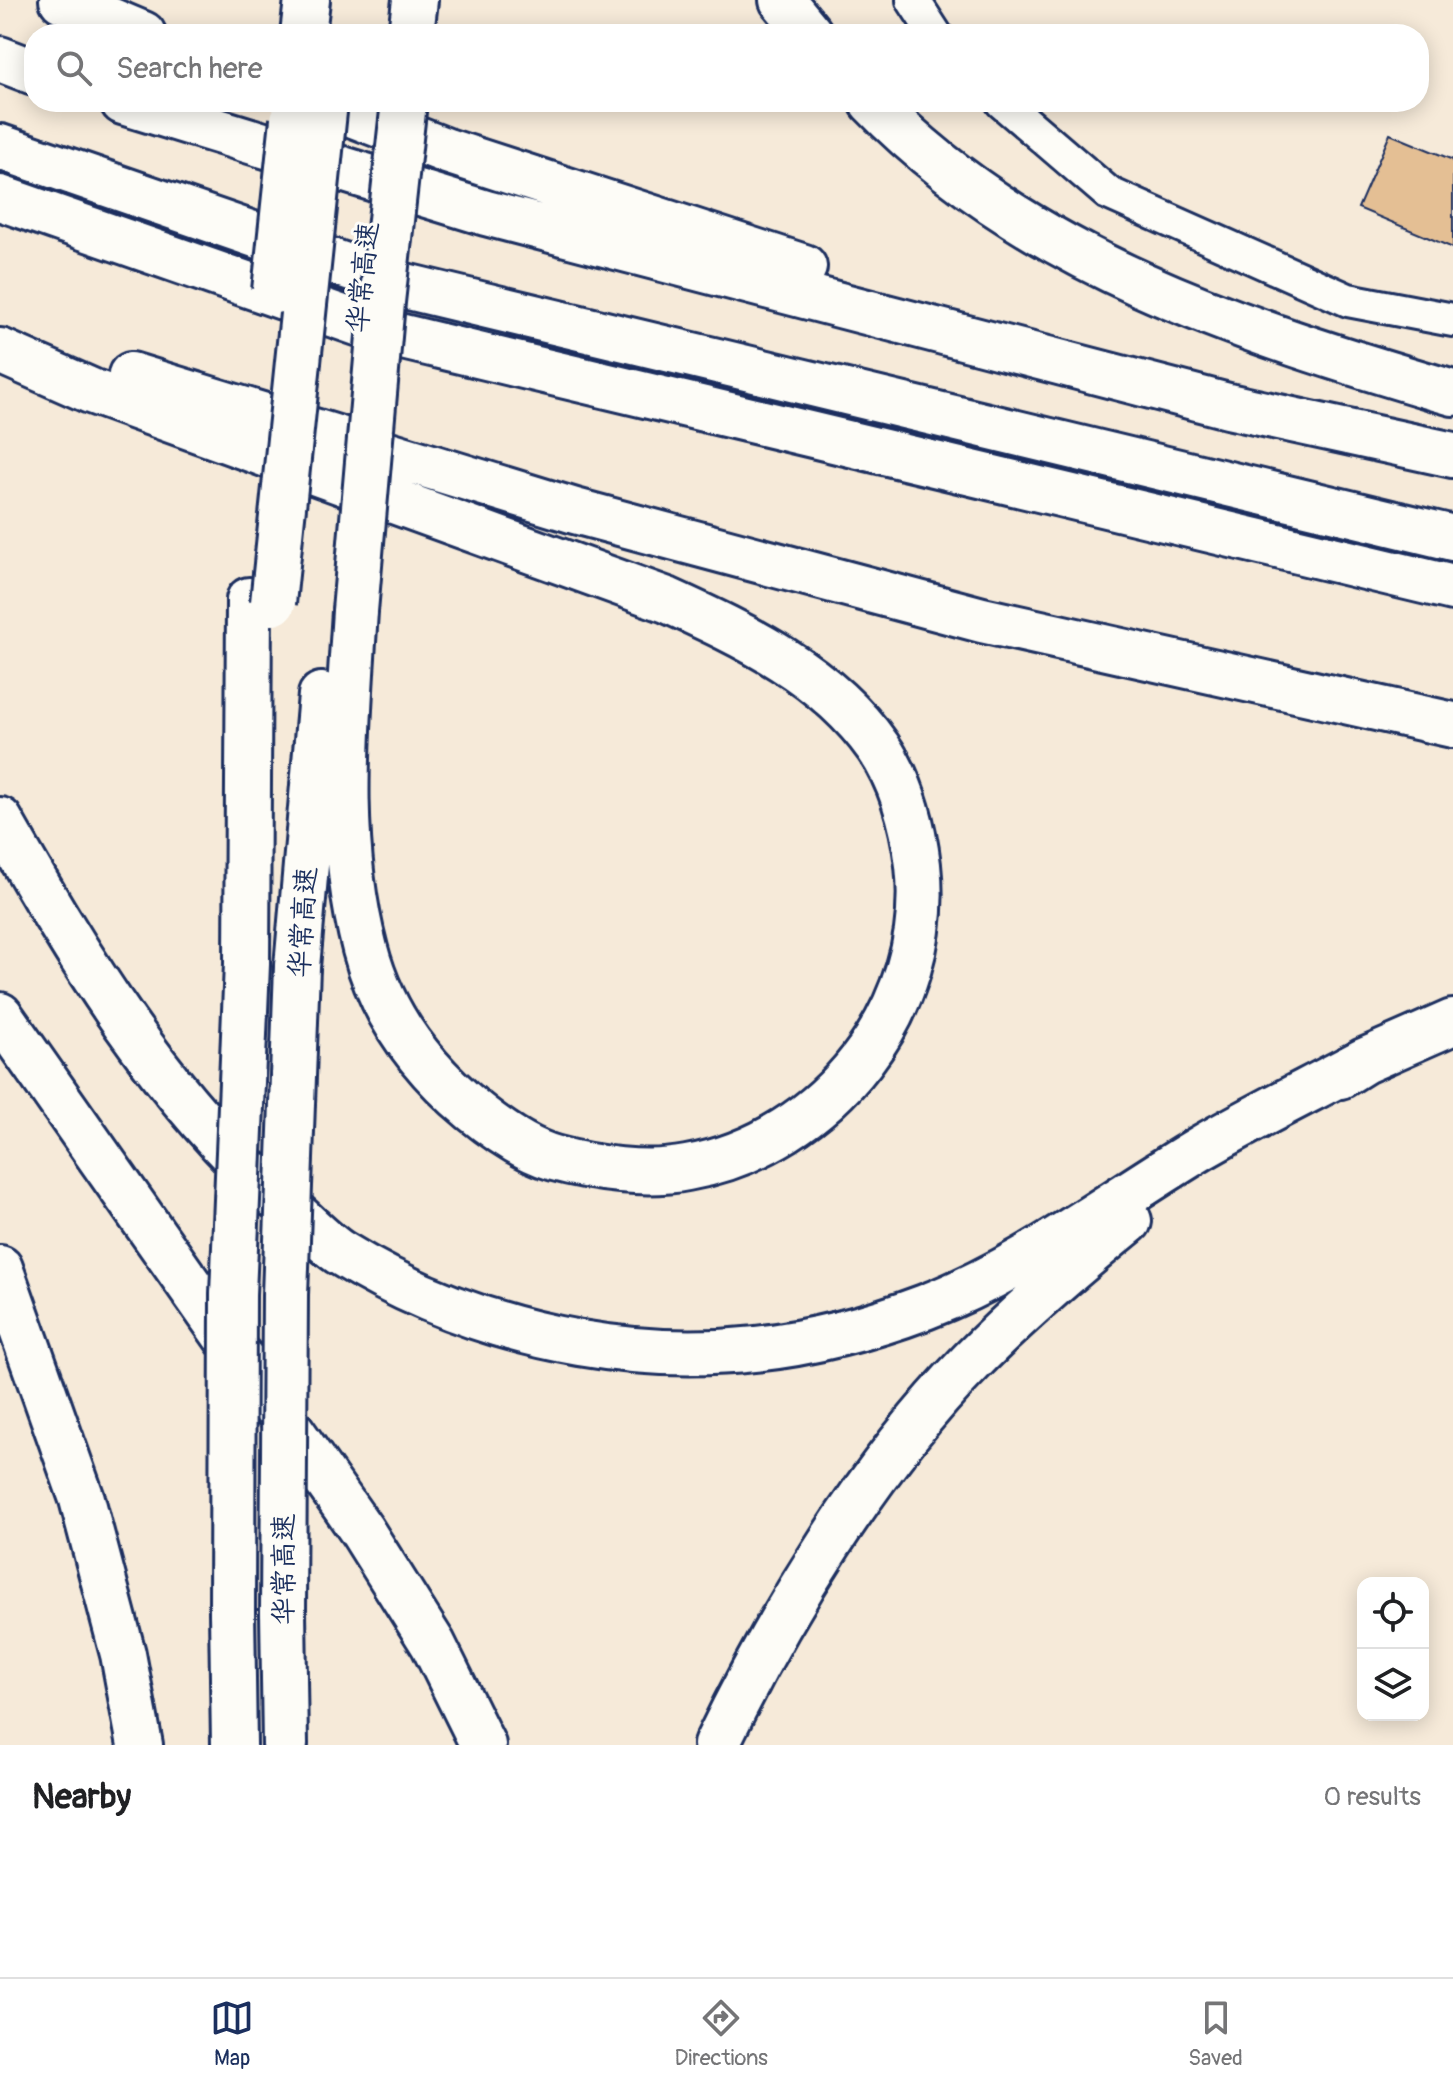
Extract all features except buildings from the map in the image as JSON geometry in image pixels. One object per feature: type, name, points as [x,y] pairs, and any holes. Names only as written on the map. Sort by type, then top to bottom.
[{"type":"highway","points":[[62,0],[119,24]]},
{"type":"highway","points":[[304,24],[307,0]]},
{"type":"highway","points":[[334,24],[336,0]]},
{"type":"highway","points":[[387,24],[390,0]]},
{"type":"highway","points":[[412,24],[415,0]]},
{"type":"highway","points":[[782,0],[802,24]]},
{"type":"highway","points":[[0,59],[24,68]]},
{"type":"highway","points":[[156,112],[486,213],[1228,406],[1453,455]]},
{"type":"highway","points":[[261,601],[281,217],[294,112]]},
{"type":"highway","name":"华常高速","points":[[234,1745],[233,1294],[261,601],[321,112]]},
{"type":"highway","points":[[348,112],[447,151],[1228,406]]},
{"type":"highway","name":"华常高速","points":[[285,1745],[285,1295],[297,967],[342,610],[379,112]]},
{"type":"highway","points":[[0,351],[91,391],[667,600],[757,641],[830,693],[879,748],[913,820],[921,893],[914,953],[897,1006],[862,1062],[813,1113],[754,1147],[686,1169],[620,1170],[551,1158],[493,1125],[438,1081],[395,1026],[365,952],[351,882],[345,816],[342,610],[382,302],[403,112]]},
{"type":"highway","points":[[881,112],[902,134],[982,197],[1079,254],[1190,307],[1353,363],[1453,393]]},
{"type":"highway","points":[[0,147],[401,285],[1453,538]]},
{"type":"highway","points":[[0,198],[386,333],[1453,588]]},
{"type":"highway","points":[[0,330],[173,389],[575,511],[982,620],[1453,725]]},
{"type":"highway","points":[[0,820],[55,917],[122,1022],[187,1107],[258,1181],[336,1250],[435,1303],[530,1335],[630,1352],[714,1355],[824,1340],[928,1306],[1039,1250],[1204,1147],[1364,1061],[1453,1022]]},
{"type":"highway","points":[[0,1015],[362,1531],[433,1644],[483,1745]]},
{"type":"highway","points":[[716,1745],[747,1680],[825,1550],[903,1443],[968,1365],[1043,1292],[1145,1207],[1218,1153],[1364,1061]]},
{"type":"highway","points":[[0,1268],[82,1499],[123,1654],[140,1745]]},
{"type":"street","points":[[913,0],[929,24]]},
{"type":"street","points":[[1014,112],[1108,193],[1348,300],[1453,320]]}]
